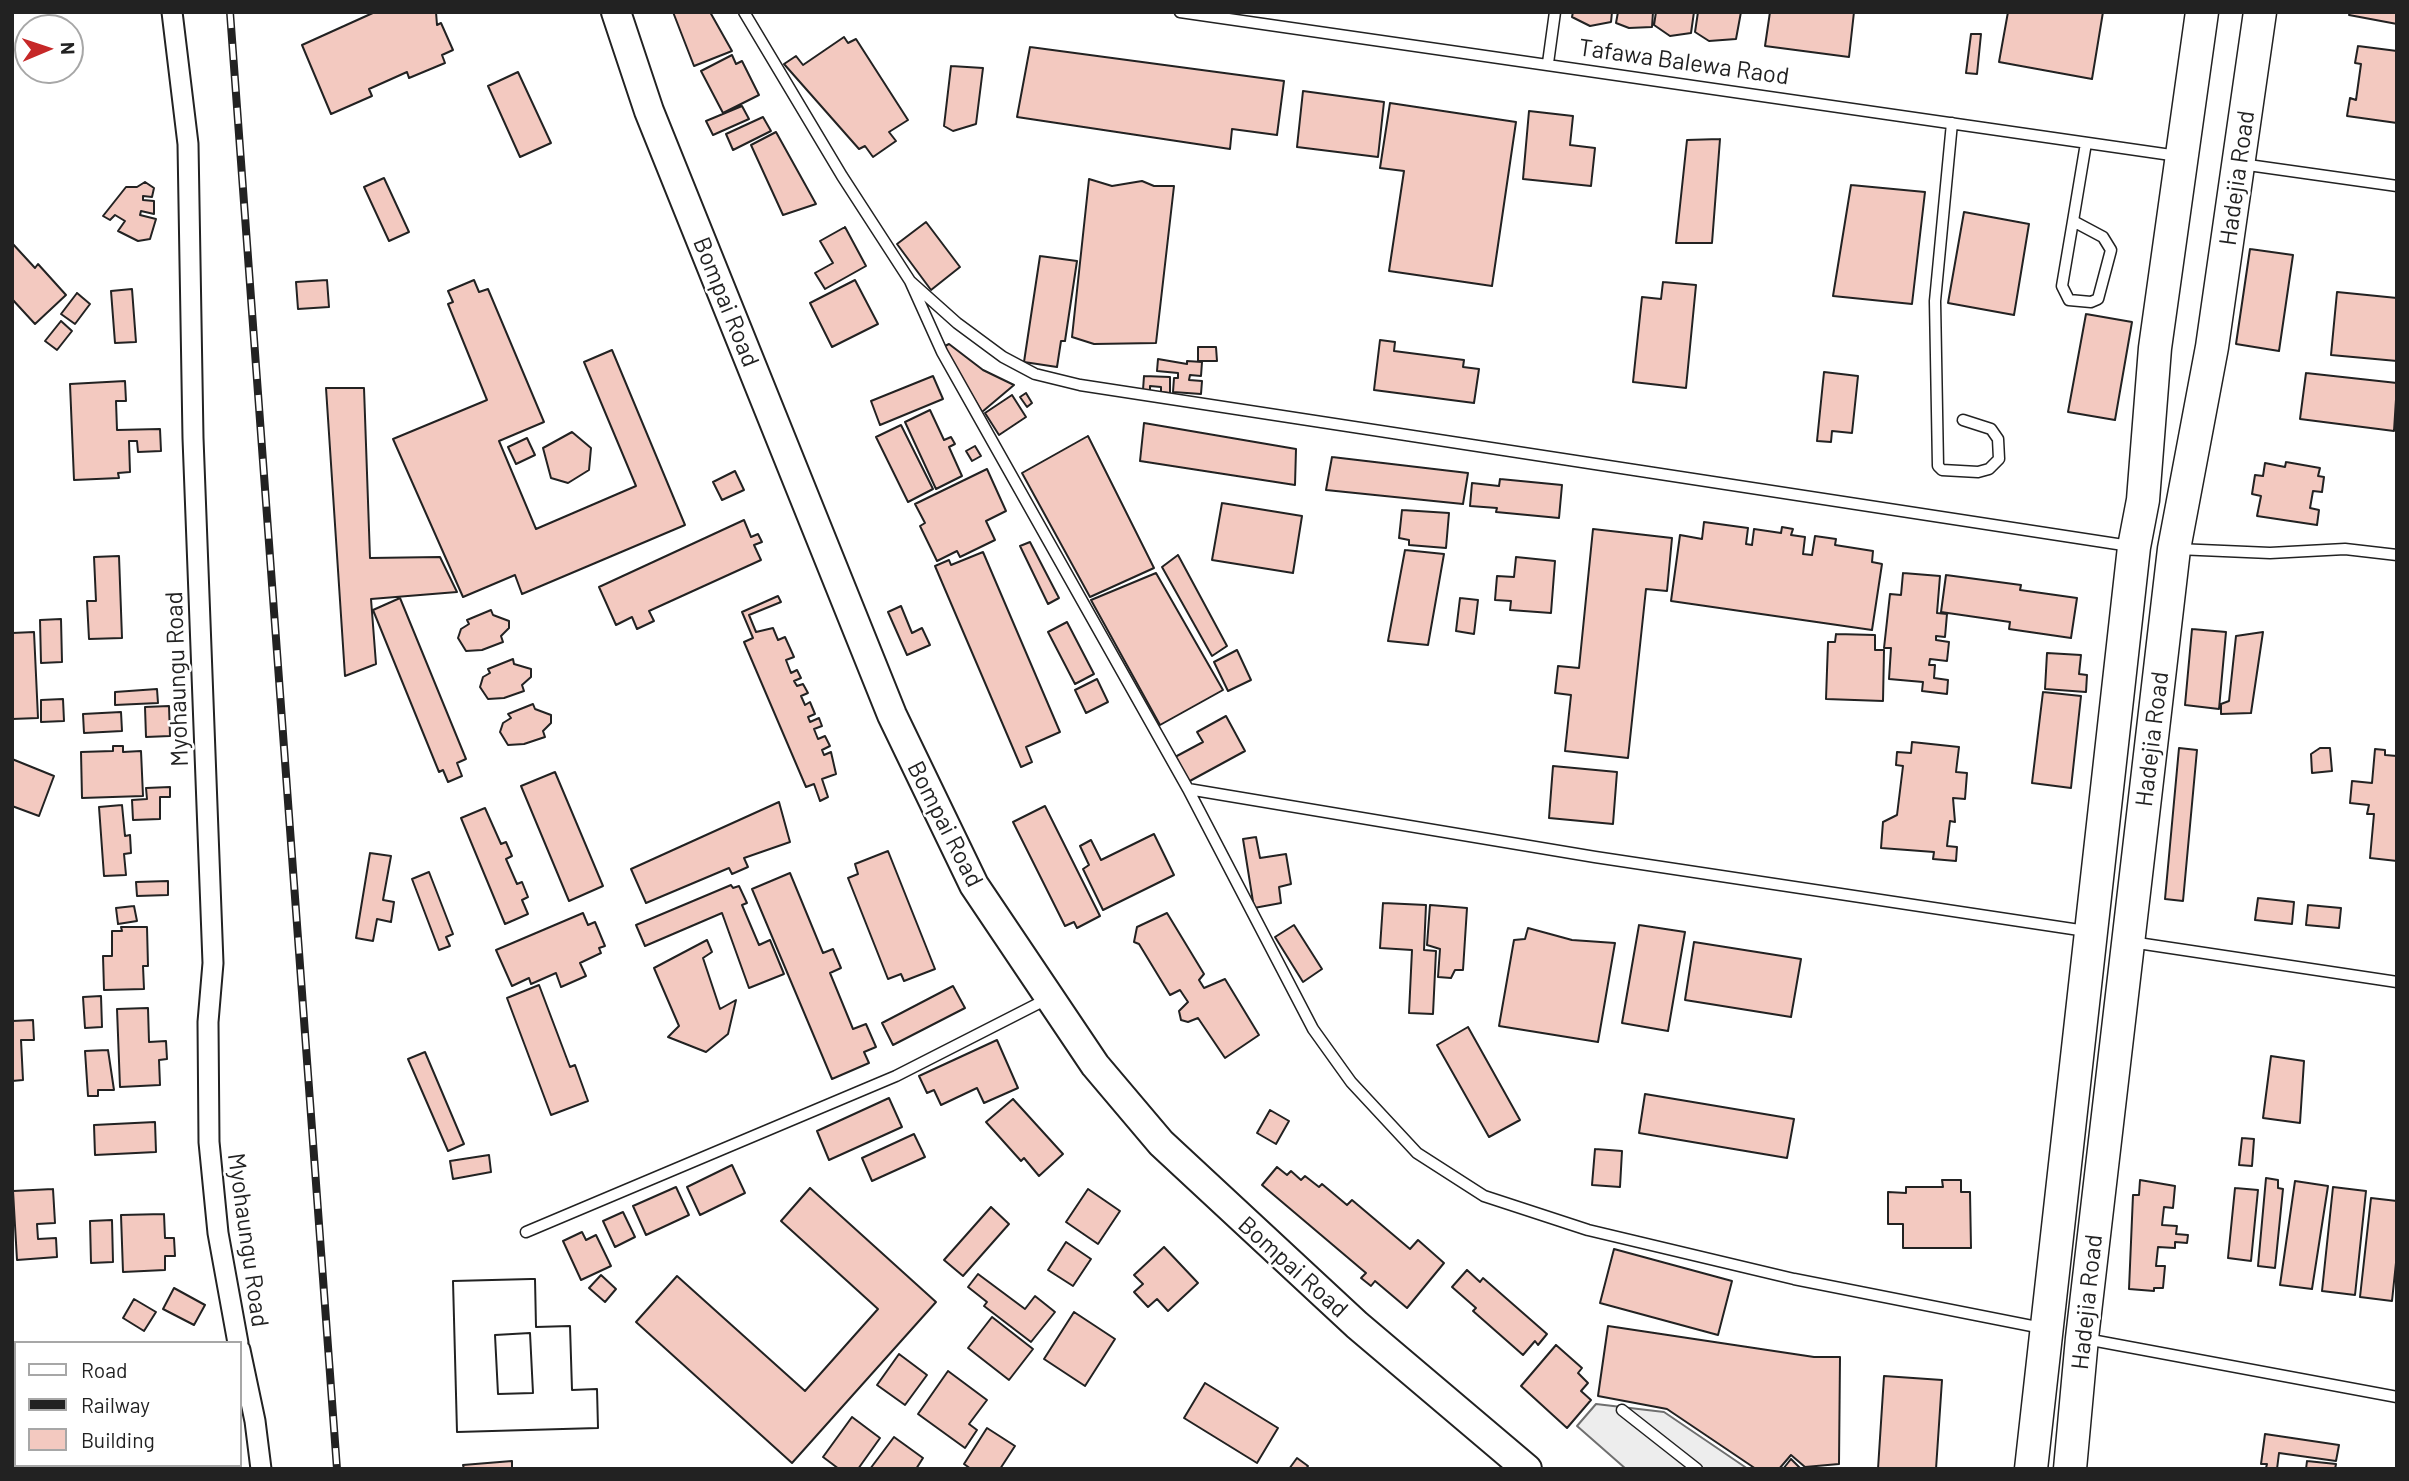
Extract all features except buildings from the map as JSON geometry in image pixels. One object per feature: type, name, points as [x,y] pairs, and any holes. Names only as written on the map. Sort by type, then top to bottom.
[{"type":"main road","name":"Bompai Road","points":[[615,12],[649,111],[892,715],[974,885],[1095,1065],[1161,1143],[1357,1325],[1527,1469]]},
{"type":"main road","name":"Hadejia Road","points":[[2031,1469],[2134,547],[2143,500],[2155,348],[2202,12]]},
{"type":"main road","points":[[2185,495],[2176,395],[2217,12]]},
{"type":"main road","points":[[2143,500],[2176,395],[2240,12]]},
{"type":"main road","name":"Hadejia Road","points":[[2070,1469],[2082,1338],[2174,549],[2212,347],[2260,12]]},
{"type":"street","name":"Myohaungu Road","points":[[172,12],[188,144],[193,438],[212,938],[208,1022],[209,1142],[218,1233],[238,1341]]},
{"type":"street","name":"Myohaungu Road","points":[[242,1359],[255,1421],[261,1469]]},
{"type":"lane","points":[[744,12],[842,176],[910,281],[943,352],[1188,789],[1307,1018],[1351,1082],[1417,1153],[1484,1196],[1588,1230],[1794,1279],[2046,1329]]},
{"type":"lane","name":"Tafawa Balewa Raod","points":[[1180,12],[2182,157]]},
{"type":"lane","points":[[1548,64],[1555,12]]},
{"type":"lane","points":[[1952,123],[1935,301],[1938,466],[1942,470],[1978,472],[1989,469],[1999,458],[1998,439],[1991,429],[1963,420]]},
{"type":"lane","points":[[2073,220],[2103,237],[2111,250],[2098,299],[2091,302],[2069,300],[2062,286],[2073,220],[2086,143]]},
{"type":"lane","points":[[2240,163],[2397,186]]},
{"type":"lane","points":[[910,281],[957,323],[1003,357],[1035,374],[1080,385],[2134,547]]},
{"type":"lane","points":[[2174,549],[2270,553],[2345,550],[2397,555]]},
{"type":"lane","points":[[1188,789],[1595,857],[2090,932]]},
{"type":"lane","points":[[2127,942],[2397,982]]},
{"type":"lane","points":[[526,1232],[896,1076],[1050,998]]},
{"type":"lane","points":[[2082,1338],[2397,1398]]},
{"type":"lane","points":[[1622,1410],[1698,1469]]},
{"type":"shaded area","points":[[1596,1404],[1664,1412],[1748,1469],[1626,1469],[1577,1426]]},
{"type":"railway","points":[[230,12],[337,1469]]}]
